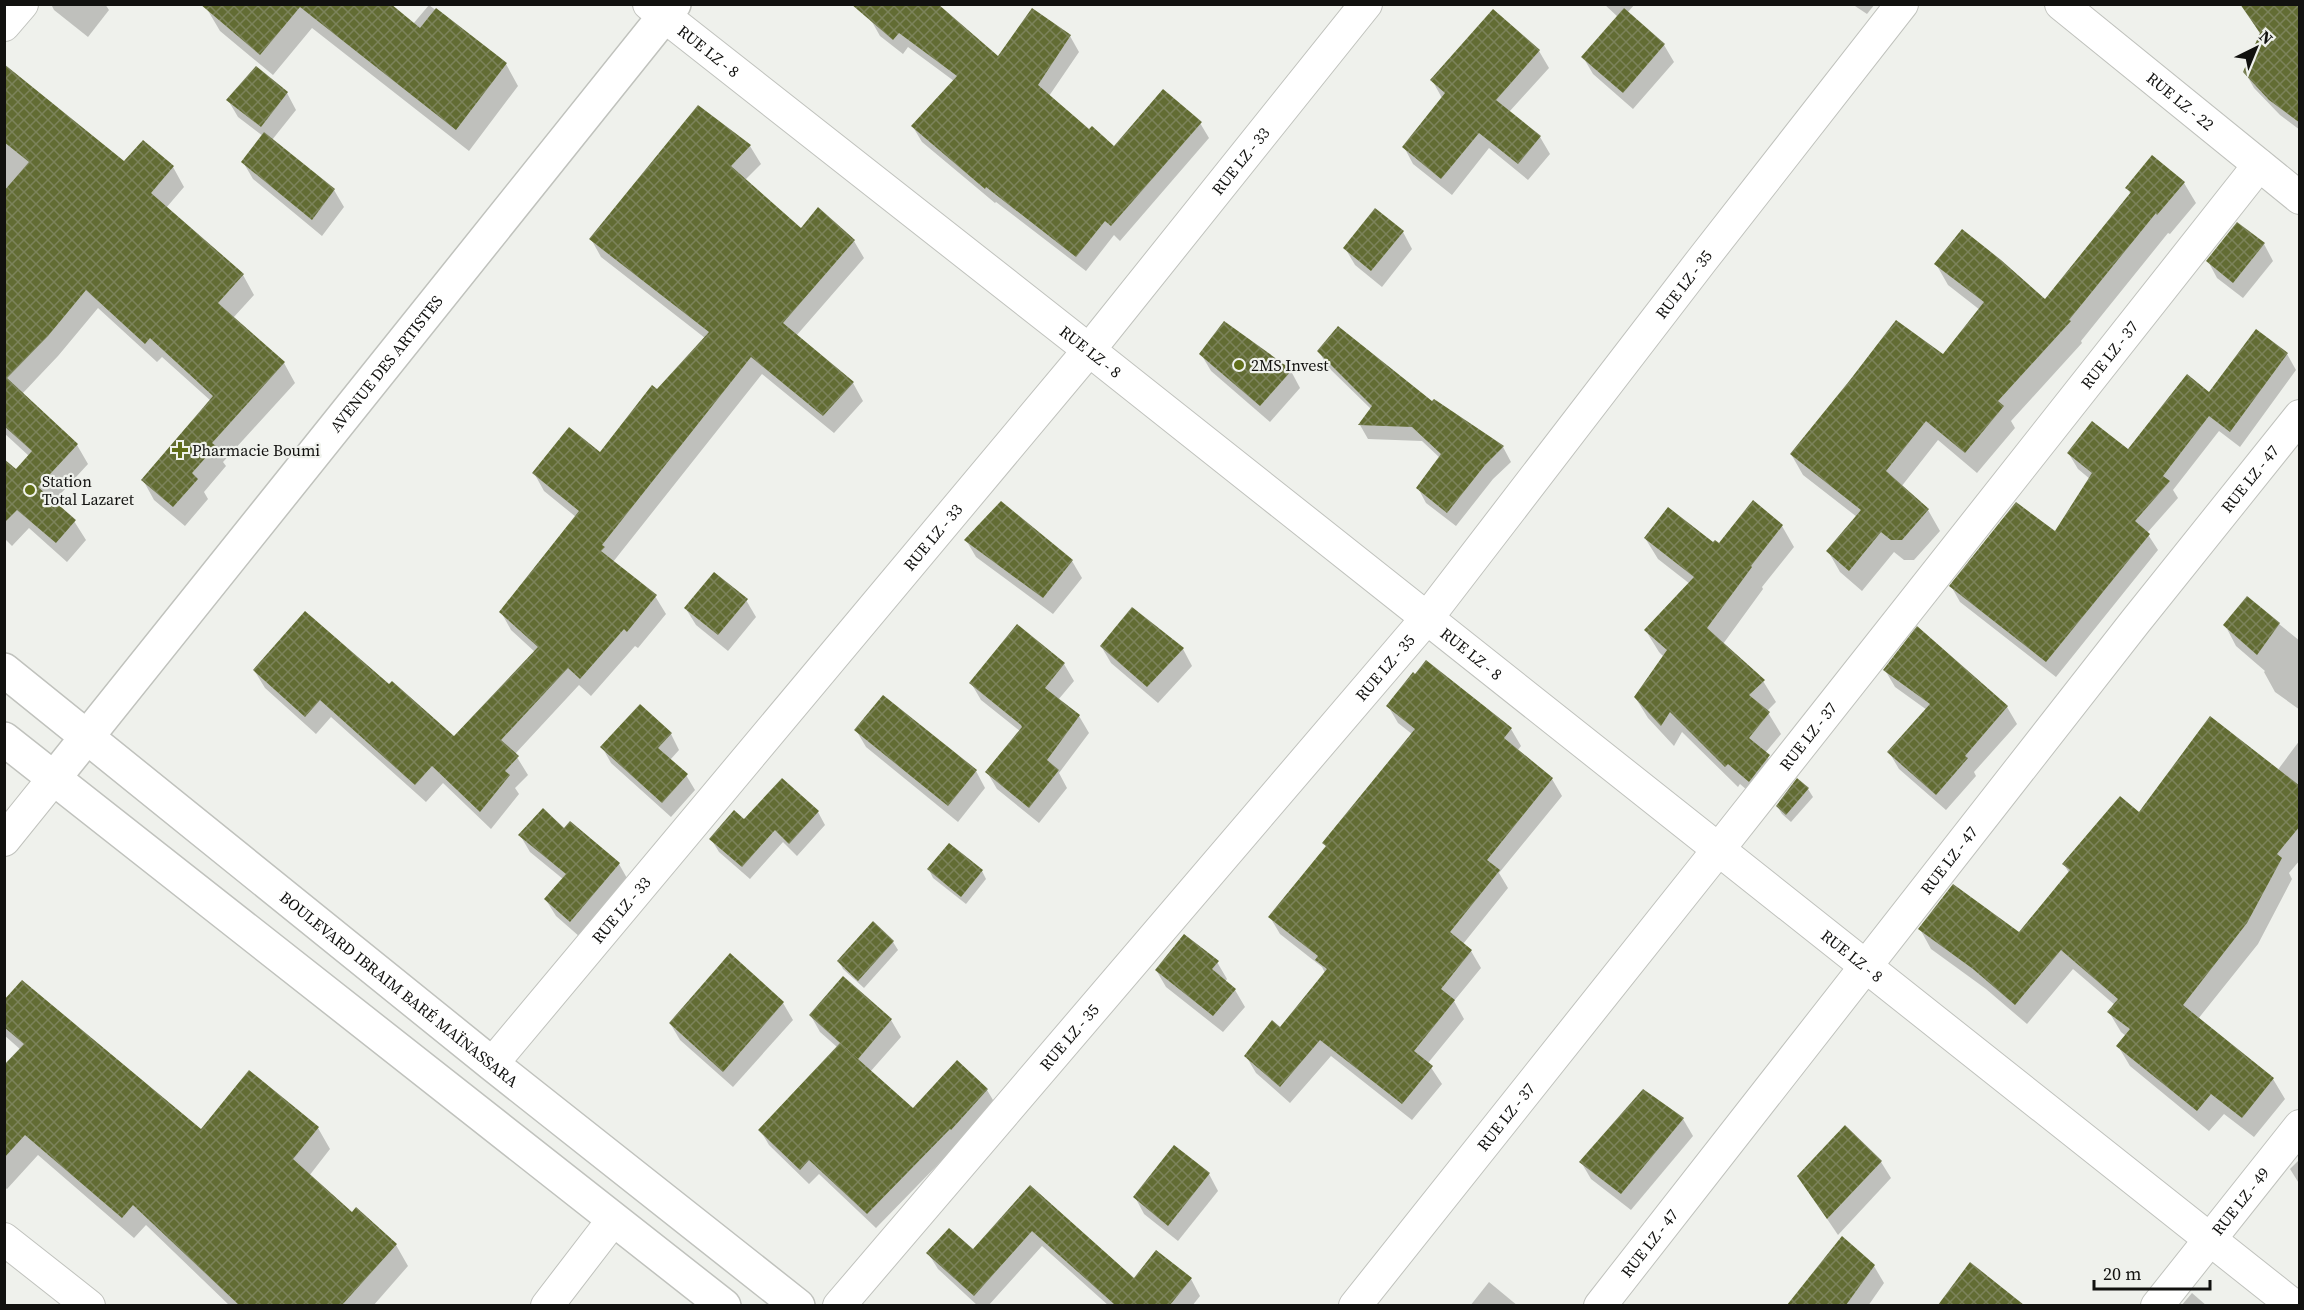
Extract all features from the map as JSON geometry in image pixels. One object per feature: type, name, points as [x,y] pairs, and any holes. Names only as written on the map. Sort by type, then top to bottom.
[{"type":"main road","name":"AVENUE DES ARTISTES","points":[[54,778],[662,9]]},
{"type":"main road","name":"BOULEVARD IBRAIM BARÉ MAÏNASSARA","points":[[4,670],[492,1064],[798,1305]]},
{"type":"main road","points":[[4,739],[724,1305]]},
{"type":"street","points":[[4,25],[22,4]]},
{"type":"street","name":"RUE LZ - 33","points":[[492,1064],[1089,350],[1366,4]]},
{"type":"street","name":"RUE LZ - 35","points":[[839,1305],[1427,618],[1709,250],[1902,4]]},
{"type":"street","name":"RUE LZ - 22","points":[[2061,4],[2300,198]]},
{"type":"street","name":"RUE LZ - 8","points":[[662,9],[1718,850],[2294,1305]]},
{"type":"street","name":"RUE LZ - 37","points":[[1355,1305],[2259,165]]},
{"type":"street","name":"RUE LZ - 47","points":[[1600,1305],[2135,622],[2300,416]]},
{"type":"street","points":[[4,840],[54,778]]},
{"type":"street","name":"RUE LZ - 49","points":[[2157,1305],[2300,1126]]},
{"type":"street","points":[[547,1305],[613,1220]]},
{"type":"street","points":[[4,1239],[89,1305]]},
{"type":"building","points":[[200,4],[391,4],[420,28],[436,8],[507,63],[456,130],[300,7],[260,55]]},
{"type":"building","points":[[851,4],[938,4],[998,56],[1032,8],[1071,35],[1038,85],[1089,129],[1092,126],[1114,146],[1163,89],[1202,122],[1111,226],[1105,221],[1076,257],[986,187],[985,189],[911,126],[957,76],[899,33],[893,40]]},
{"type":"building","points":[[2240,4],[2300,4],[2300,123],[2269,100],[2243,72],[2260,33]]},
{"type":"building","points":[[1624,8],[1665,44],[1623,93],[1581,57]]},
{"type":"building","points":[[1493,9],[1540,50],[1496,100],[1541,136],[1518,164],[1479,133],[1441,179],[1402,147],[1445,93],[1430,80]]},
{"type":"building","points":[[4,64],[124,161],[143,140],[174,166],[151,193],[244,274],[218,303],[285,362],[212,443],[216,446],[192,473],[198,479],[173,507],[141,480],[213,396],[150,338],[145,344],[86,290],[48,336],[7,378],[78,444],[38,487],[76,520],[56,543],[17,510],[4,523],[4,459],[16,469],[32,451],[4,426],[4,191],[29,162],[4,142]]},
{"type":"building","points":[[256,66],[288,92],[261,127],[226,100]]},
{"type":"building","points":[[698,105],[751,145],[731,166],[801,228],[818,207],[855,240],[783,323],[854,382],[823,416],[751,357],[602,545],[605,547],[601,551],[657,595],[627,632],[624,629],[580,679],[568,668],[501,740],[519,756],[505,771],[510,775],[480,812],[432,766],[415,785],[320,700],[305,717],[253,670],[305,611],[389,684],[392,681],[454,736],[538,647],[499,612],[579,511],[532,473],[569,427],[600,452],[652,385],[657,389],[709,332],[589,239]]},
{"type":"building","points":[[264,132],[335,189],[312,220],[241,162]]},
{"type":"building","points":[[2152,155],[2185,182],[2157,215],[2156,213],[2069,320],[2071,321],[1998,401],[2004,406],[1965,453],[1926,421],[1886,471],[1929,509],[1902,540],[1891,540],[1881,532],[1849,571],[1826,551],[1861,510],[1790,454],[1896,320],[1943,354],[1984,302],[1934,264],[1962,229],[2045,299],[2131,192],[2125,188]]},
{"type":"building","points":[[1375,208],[1404,231],[1371,271],[1343,248]]},
{"type":"building","points":[[2237,222],[2265,243],[2233,283],[2206,261]]},
{"type":"building","points":[[1224,321],[1292,370],[1260,406],[1199,354]]},
{"type":"building","points":[[1338,326],[1432,401],[1434,399],[1504,446],[1485,465],[1447,513],[1416,488],[1441,454],[1412,427],[1358,425],[1372,406],[1317,351]]},
{"type":"building","points":[[2256,329],[2288,353],[2230,432],[2209,416],[2163,476],[2170,481],[2135,521],[2150,534],[2046,662],[1949,586],[2016,502],[2055,531],[2092,473],[2067,453],[2092,421],[2128,449],[2187,374],[2209,392]]},
{"type":"building","points":[[1753,500],[1783,525],[1707,628],[1765,680],[1749,695],[1770,712],[1749,738],[1770,755],[1749,782],[1728,764],[1725,767],[1670,712],[1661,726],[1634,697],[1667,650],[1644,630],[1694,577],[1644,538],[1668,507],[1713,542],[1715,540],[1719,543]]},
{"type":"building","points":[[1001,501],[1073,560],[1043,598],[964,540]]},
{"type":"building","points":[[714,572],[748,599],[718,635],[684,608]]},
{"type":"building","points":[[2247,596],[2280,623],[2257,655],[2223,625]]},
{"type":"building","points":[[1132,607],[1184,648],[1147,687],[1100,646]]},
{"type":"building","points":[[1017,624],[1065,663],[1045,688],[1080,715],[1047,760],[1059,770],[1029,808],[985,772],[1022,727],[969,683]]},
{"type":"building","points":[[1917,626],[2008,706],[1965,756],[1968,758],[1936,795],[1887,752],[1930,704],[1883,670]]},
{"type":"building","points":[[1426,660],[1512,728],[1504,738],[1553,778],[1487,860],[1500,870],[1450,932],[1472,950],[1441,989],[1455,1000],[1414,1051],[1433,1066],[1402,1104],[1320,1040],[1280,1087],[1244,1056],[1272,1020],[1280,1027],[1327,969],[1315,960],[1318,956],[1268,917],[1326,846],[1322,843],[1415,729],[1386,706],[1413,672],[1415,674]]},
{"type":"building","points":[[883,695],[977,770],[948,806],[854,730]]},
{"type":"building","points":[[640,704],[672,733],[658,748],[688,774],[662,803],[600,747]]},
{"type":"building","points":[[2210,716],[2300,786],[2300,826],[2277,854],[2282,858],[2247,923],[2183,1005],[2274,1078],[2242,1118],[2211,1094],[2197,1111],[2116,1046],[2130,1029],[2107,1012],[2118,999],[2061,950],[2015,1005],[1973,969],[1918,929],[1953,884],[2019,932],[2070,870],[2062,864],[2120,796],[2139,812]]},
{"type":"building","points":[[782,778],[819,811],[789,844],[775,830],[742,867],[709,839],[734,810],[744,819]]},
{"type":"building","points":[[1797,778],[1809,788],[1786,815],[1776,806]]},
{"type":"building","points":[[543,808],[564,828],[570,821],[620,863],[570,922],[544,899],[566,874],[518,835]]},
{"type":"building","points":[[949,843],[983,870],[961,897],[927,869]]},
{"type":"building","points":[[873,921],[894,941],[858,981],[837,961]]},
{"type":"building","points":[[1184,934],[1219,961],[1212,969],[1236,989],[1213,1016],[1155,970]]},
{"type":"building","points":[[730,953],[784,1002],[723,1072],[669,1023]]},
{"type":"building","points":[[843,976],[892,1019],[858,1059],[809,1015]]},
{"type":"building","points":[[22,980],[201,1129],[249,1070],[319,1127],[293,1159],[352,1212],[356,1207],[397,1244],[342,1305],[239,1305],[133,1205],[122,1218],[25,1135],[4,1158],[4,1065],[24,1044],[4,1027],[4,1000]]},
{"type":"building","points":[[840,1043],[913,1108],[957,1060],[988,1089],[951,1130],[867,1214],[809,1160],[800,1170],[758,1130]]},
{"type":"building","points":[[1643,1089],[1684,1118],[1621,1194],[1579,1162]]},
{"type":"building","points":[[1845,1125],[1882,1161],[1827,1219],[1797,1176]]},
{"type":"building","points":[[1174,1145],[1210,1173],[1168,1226],[1133,1197]]},
{"type":"building","points":[[1030,1185],[1134,1278],[1156,1250],[1192,1278],[1170,1305],[1112,1305],[1114,1304],[1032,1231],[974,1296],[926,1253],[949,1228],[973,1249]]},
{"type":"building","points":[[1842,1236],[1875,1265],[1846,1305],[1787,1305]]},
{"type":"building","points":[[1970,1262],[2024,1305],[1938,1305]]},
{"type":"place","name":"2MS Invest","points":[[1239,365]]},
{"type":"place","name":"Pharmacie Boumi","points":[[180,450]]},
{"type":"place","name":"Station Total Lazaret","points":[[30,490]]}]
